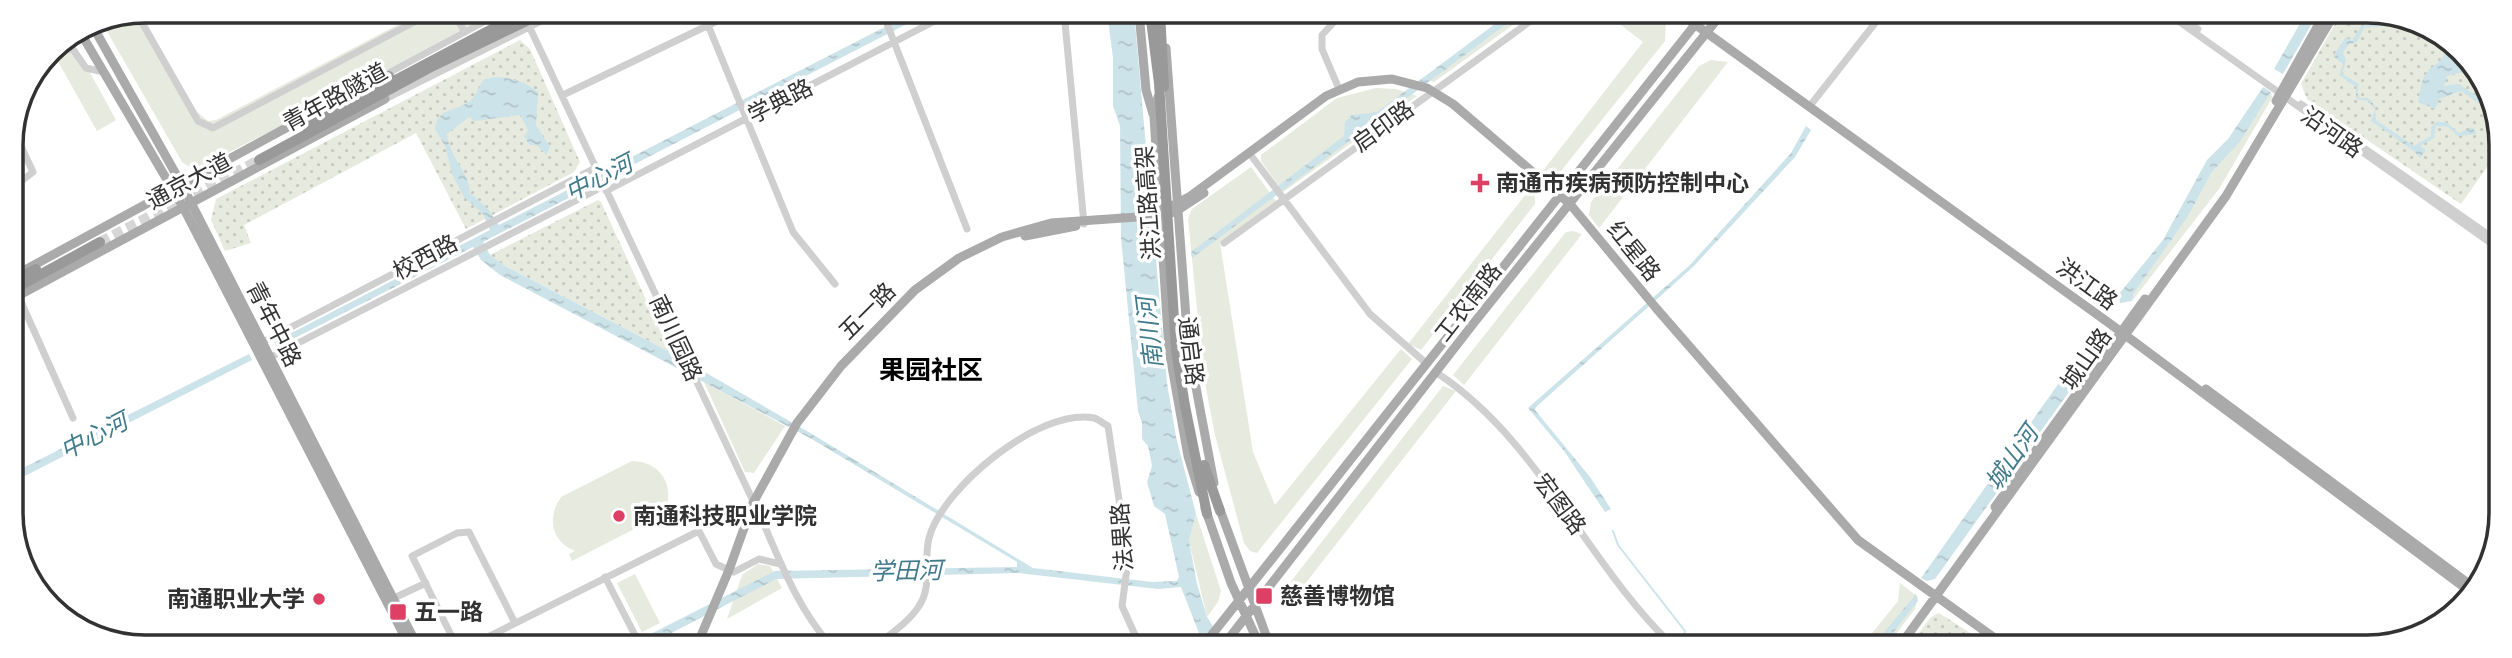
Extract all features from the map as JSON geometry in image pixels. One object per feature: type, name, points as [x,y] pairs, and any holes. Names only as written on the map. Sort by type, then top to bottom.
[{"type":"highway","points":[[385,99],[426,66],[504,23]]},
{"type":"highway","points":[[368,84],[426,66],[521,23]]},
{"type":"highway","name":"洪江路高架","points":[[1152,23],[1159,83],[1176,349],[1207,514]]},
{"type":"highway","name":"洪江路高架","points":[[1162,23],[1188,405],[1206,474],[1220,511]]},
{"type":"highway","name":"青年路隧道","points":[[258,157],[426,66]]},
{"type":"highway","points":[[23,277],[99,239],[23,288]]},
{"type":"main road","points":[[1140,23],[1146,90],[1154,117]]},
{"type":"main road","name":"通启路","points":[[1152,23],[1158,98],[1154,117],[1156,217],[1169,350],[1188,456],[1239,603],[1255,635]]},
{"type":"main road","name":"通启路","points":[[1162,23],[1194,384],[1220,511],[1247,591],[1266,635]]},
{"type":"main road","name":"工农南路","points":[[1212,635],[1696,23]]},
{"type":"main road","name":"洪江路","points":[[1702,23],[1708,30],[2467,582]]},
{"type":"main road","name":"工农南路","points":[[1231,635],[1714,23]]},
{"type":"main road","name":"城山路","points":[[1905,635],[2124,331],[2226,197],[2320,23]]},
{"type":"main road","name":"城山路","points":[[2283,95],[2328,23]]},
{"type":"main road","name":"青年中路","points":[[97,33],[182,185],[187,205],[404,635]]},
{"type":"main road","name":"青年中路","points":[[84,39],[173,190],[187,205]]},
{"type":"main road","name":"红星路","points":[[1251,155],[1314,104],[1339,89],[1378,79],[1409,84],[1428,91],[1569,206],[1646,300],[1858,540],[1981,635]]},
{"type":"main road","name":"红星路","points":[[1178,206],[1314,108],[1339,94],[1378,82],[1409,84]]},
{"type":"main road","name":"通京大道","points":[[23,270],[368,84]]},
{"type":"main road","name":"通京大道","points":[[23,289],[385,99]]},
{"type":"main road","points":[[216,167],[210,176],[211,181],[221,185]]},
{"type":"main road","name":"五一路","points":[[707,635],[754,505],[796,429],[865,346],[916,296],[942,276],[1002,243],[1084,222],[1156,217],[1178,206]]},
{"type":"main road","points":[[138,208],[146,210],[150,215],[149,224]]},
{"type":"main road","name":"洪江路","points":[[2124,331],[2464,587]]},
{"type":"main road","name":"青年中路","points":[[267,360],[412,635]]},
{"type":"main road","name":"红星路","points":[[1933,598],[1989,635]]},
{"type":"main road","name":"五一路","points":[[703,635],[715,613]]},
{"type":"street","points":[[142,23],[198,121],[213,128],[412,23]]},
{"type":"street","points":[[460,23],[464,31]]},
{"type":"street","points":[[368,84],[480,23]]},
{"type":"street","points":[[385,99],[535,23]]},
{"type":"street","points":[[563,95],[712,23]]},
{"type":"street","points":[[887,23],[967,229]]},
{"type":"street","name":"学典路","points":[[605,187],[745,120],[930,23]]},
{"type":"street","points":[[1065,23],[1084,222]]},
{"type":"street","points":[[1333,23],[1322,35],[1322,49],[1339,89]]},
{"type":"street","name":"启印路","points":[[1224,243],[1428,91],[1527,23]]},
{"type":"street","points":[[1811,105],[1875,23]]},
{"type":"street","name":"沿河路","points":[[2181,23],[2489,242]]},
{"type":"street","name":"沿河路","points":[[2188,23],[2283,95],[2489,235]]},
{"type":"street","points":[[708,25],[793,232],[835,284]]},
{"type":"street","name":"南川园路","points":[[529,26],[698,383],[788,583],[803,610],[822,635]]},
{"type":"street","points":[[70,49],[86,68],[104,72]]},
{"type":"street","points":[[23,152],[33,172],[23,180]]},
{"type":"street","points":[[1251,155],[1370,314],[1427,365]]},
{"type":"street","name":"校西路","points":[[259,344],[596,170]]},
{"type":"street","name":"校西路","points":[[267,360],[605,187]]},
{"type":"street","points":[[23,313],[73,418]]},
{"type":"street","name":"宏图路","points":[[1437,373],[1493,417],[1662,635]]},
{"type":"street","name":"法果路","points":[[888,635],[920,606],[928,582],[929,538],[944,507],[984,463],[1018,440],[1059,423],[1093,418],[1108,426],[1128,560],[1122,606],[1135,635]]},
{"type":"street","points":[[492,635],[699,531],[716,564],[732,571],[759,559],[781,567]]},
{"type":"street","points":[[451,635],[412,556],[457,533],[469,532],[515,623]]},
{"type":"street","points":[[605,577],[635,635]]},
{"type":"street","points":[[394,598],[426,583]]},
{"type":"shaded area","points":[[145,23],[197,112],[208,121],[216,120],[401,23],[474,23],[332,100],[194,170],[182,162],[106,29]]},
{"type":"shaded area","points":[[1508,23],[1516,23],[1434,82],[1430,81]]},
{"type":"shaded area","points":[[1618,23],[1666,23],[1665,41],[1561,171],[1548,175],[1542,172],[1643,42]]},
{"type":"shaded area","points":[[2335,23],[2391,25],[2421,35],[2453,59],[2473,84],[2487,121],[2489,164],[2461,204],[2307,99],[2301,84]]},
{"type":"shaded area","points":[[520,40],[530,49],[580,162],[574,172],[466,229],[416,133],[244,225],[251,243],[225,251],[211,220],[216,199]]},
{"type":"shaded area","points":[[75,45],[116,120],[97,131],[57,60]]},
{"type":"shaded area","points":[[1711,60],[1728,62],[1599,228],[1589,215],[1591,202],[1699,66]]},
{"type":"shaded area","points":[[1376,88],[1396,89],[1417,96],[1283,192],[1261,161],[1261,155],[1337,98]]},
{"type":"shaded area","points":[[2271,92],[2272,98],[2219,189],[2132,301],[2134,293],[2187,218],[2212,172],[2240,142]]},
{"type":"shaded area","points":[[1251,167],[1276,201],[1220,243],[1253,452],[1275,505],[1401,349],[1412,359],[1257,553],[1250,551],[1244,543],[1215,435],[1204,378],[1188,219],[1192,209]]},
{"type":"shaded area","points":[[1530,189],[1535,195],[1535,204],[1421,350],[1408,344]]},
{"type":"shaded area","points":[[598,200],[670,352],[505,266],[490,255]]},
{"type":"shaded area","points":[[1566,232],[1582,234],[1464,385],[1453,375]]},
{"type":"shaded area","points":[[704,382],[785,426],[754,473],[745,472]]},
{"type":"shaded area","points":[[1443,386],[1456,391],[1301,589],[1289,584]]},
{"type":"shaded area","points":[[632,461],[648,464],[661,474],[667,487],[667,504],[674,501],[677,507],[572,561],[569,554],[575,551],[561,542],[554,528],[554,513],[561,497]]},
{"type":"shaded area","points":[[1196,514],[1221,591],[1218,602],[1207,617],[1189,541]]},
{"type":"shaded area","points":[[758,564],[770,566],[782,588],[727,619],[742,575]]},
{"type":"shaded area","points":[[635,574],[660,623],[642,632],[617,583]]},
{"type":"shaded area","points":[[1900,583],[1918,597],[1915,609],[1895,635],[1871,635],[1898,601]]},
{"type":"shaded area","points":[[1939,613],[1973,635],[1917,635],[1931,617]]},
{"type":"water","points":[[893,23],[909,23],[483,242],[490,255],[505,266],[670,352],[812,434],[1033,568],[1152,582],[1177,581],[1179,577],[1165,514],[1154,506],[1147,482],[1152,466],[1148,446],[1142,439],[1142,423],[1138,411],[1121,238],[1120,126],[1113,106],[1113,58],[1108,23],[1135,23],[1167,383],[1176,437],[1196,514],[1189,541],[1197,584],[1207,617],[1219,635],[1200,635],[1181,587],[1158,589],[1018,573],[776,579],[667,635],[649,635],[775,571],[1017,567],[1017,562],[810,438],[500,275],[481,260],[473,247],[277,347],[274,342],[490,230],[483,214],[464,197],[452,174],[445,146],[435,129],[436,122],[443,114],[470,101],[483,80],[496,77],[526,84],[538,92],[536,125],[550,147],[546,155],[537,145],[530,145],[524,137],[528,130],[520,115],[475,121],[469,117],[447,134],[470,193],[487,208],[499,225]]},
{"type":"water","points":[[1496,23],[1508,23],[1192,258],[1191,252],[1344,136],[1345,122],[1352,115],[1377,112]]},
{"type":"water","points":[[2300,23],[2312,23],[2283,74],[2274,69]]},
{"type":"water","points":[[2383,24],[2364,28],[2357,42],[2349,44],[2343,52],[2346,61],[2342,74],[2359,84],[2357,93],[2360,98],[2368,98],[2375,106],[2376,120],[2414,146],[2431,136],[2431,127],[2436,122],[2446,122],[2459,133],[2472,127],[2477,134],[2458,136],[2448,127],[2436,126],[2434,138],[2420,146],[2426,150],[2420,158],[2371,121],[2375,109],[2368,101],[2356,99],[2356,87],[2339,75],[2343,64],[2333,56],[2346,37],[2352,41],[2361,26]]},
{"type":"water","points":[[2416,33],[2436,44],[2428,42]]},
{"type":"water","points":[[2445,52],[2463,70],[2447,76],[2444,86],[2459,84],[2479,98],[2483,106],[2461,91],[2439,99],[2435,109],[2418,102],[2424,77]]},
{"type":"water","points":[[2263,87],[2271,92],[2240,142],[2212,172],[2187,218],[2134,293],[2132,301],[2120,303],[2119,294],[2163,240],[2207,160],[2228,139]]},
{"type":"water","points":[[1806,126],[1811,130],[1795,157],[1693,267],[1536,407],[1535,410],[1590,477],[1611,509],[1605,512],[1564,451],[1528,408],[1690,265],[1791,153]]},
{"type":"water","name":"城山河","points":[[2095,332],[2102,339],[2101,347],[1935,579],[1927,581],[1921,578]]},
{"type":"water","name":"中心河","points":[[249,354],[252,360],[23,477],[23,468]]},
{"type":"water","points":[[1916,594],[1918,601],[1891,635],[1882,635]]},
{"type":"waterway","points":[[1613,531],[1618,545],[1685,631],[1684,635]]},
{"type":"tunnel","points":[[100,242],[259,160]]},
{"type":"place","name":"南通市疾病预防控制中心","points":[[1480,183]]},
{"type":"place","name":"南通科技职业学院","points":[[619,516]]},
{"type":"place","name":"慈善博物馆","points":[[1264,596]]},
{"type":"place","name":"南通职业大学","points":[[319,599]]},
{"type":"place","name":"五一路","points":[[398,612]]},
{"type":"district","name":"果园社区","points":[[931,370]]},
{"type":"water label","name":"南川河","points":[[1150,333]]},
{"type":"water label","name":"学田河","points":[[906,571]]}]
